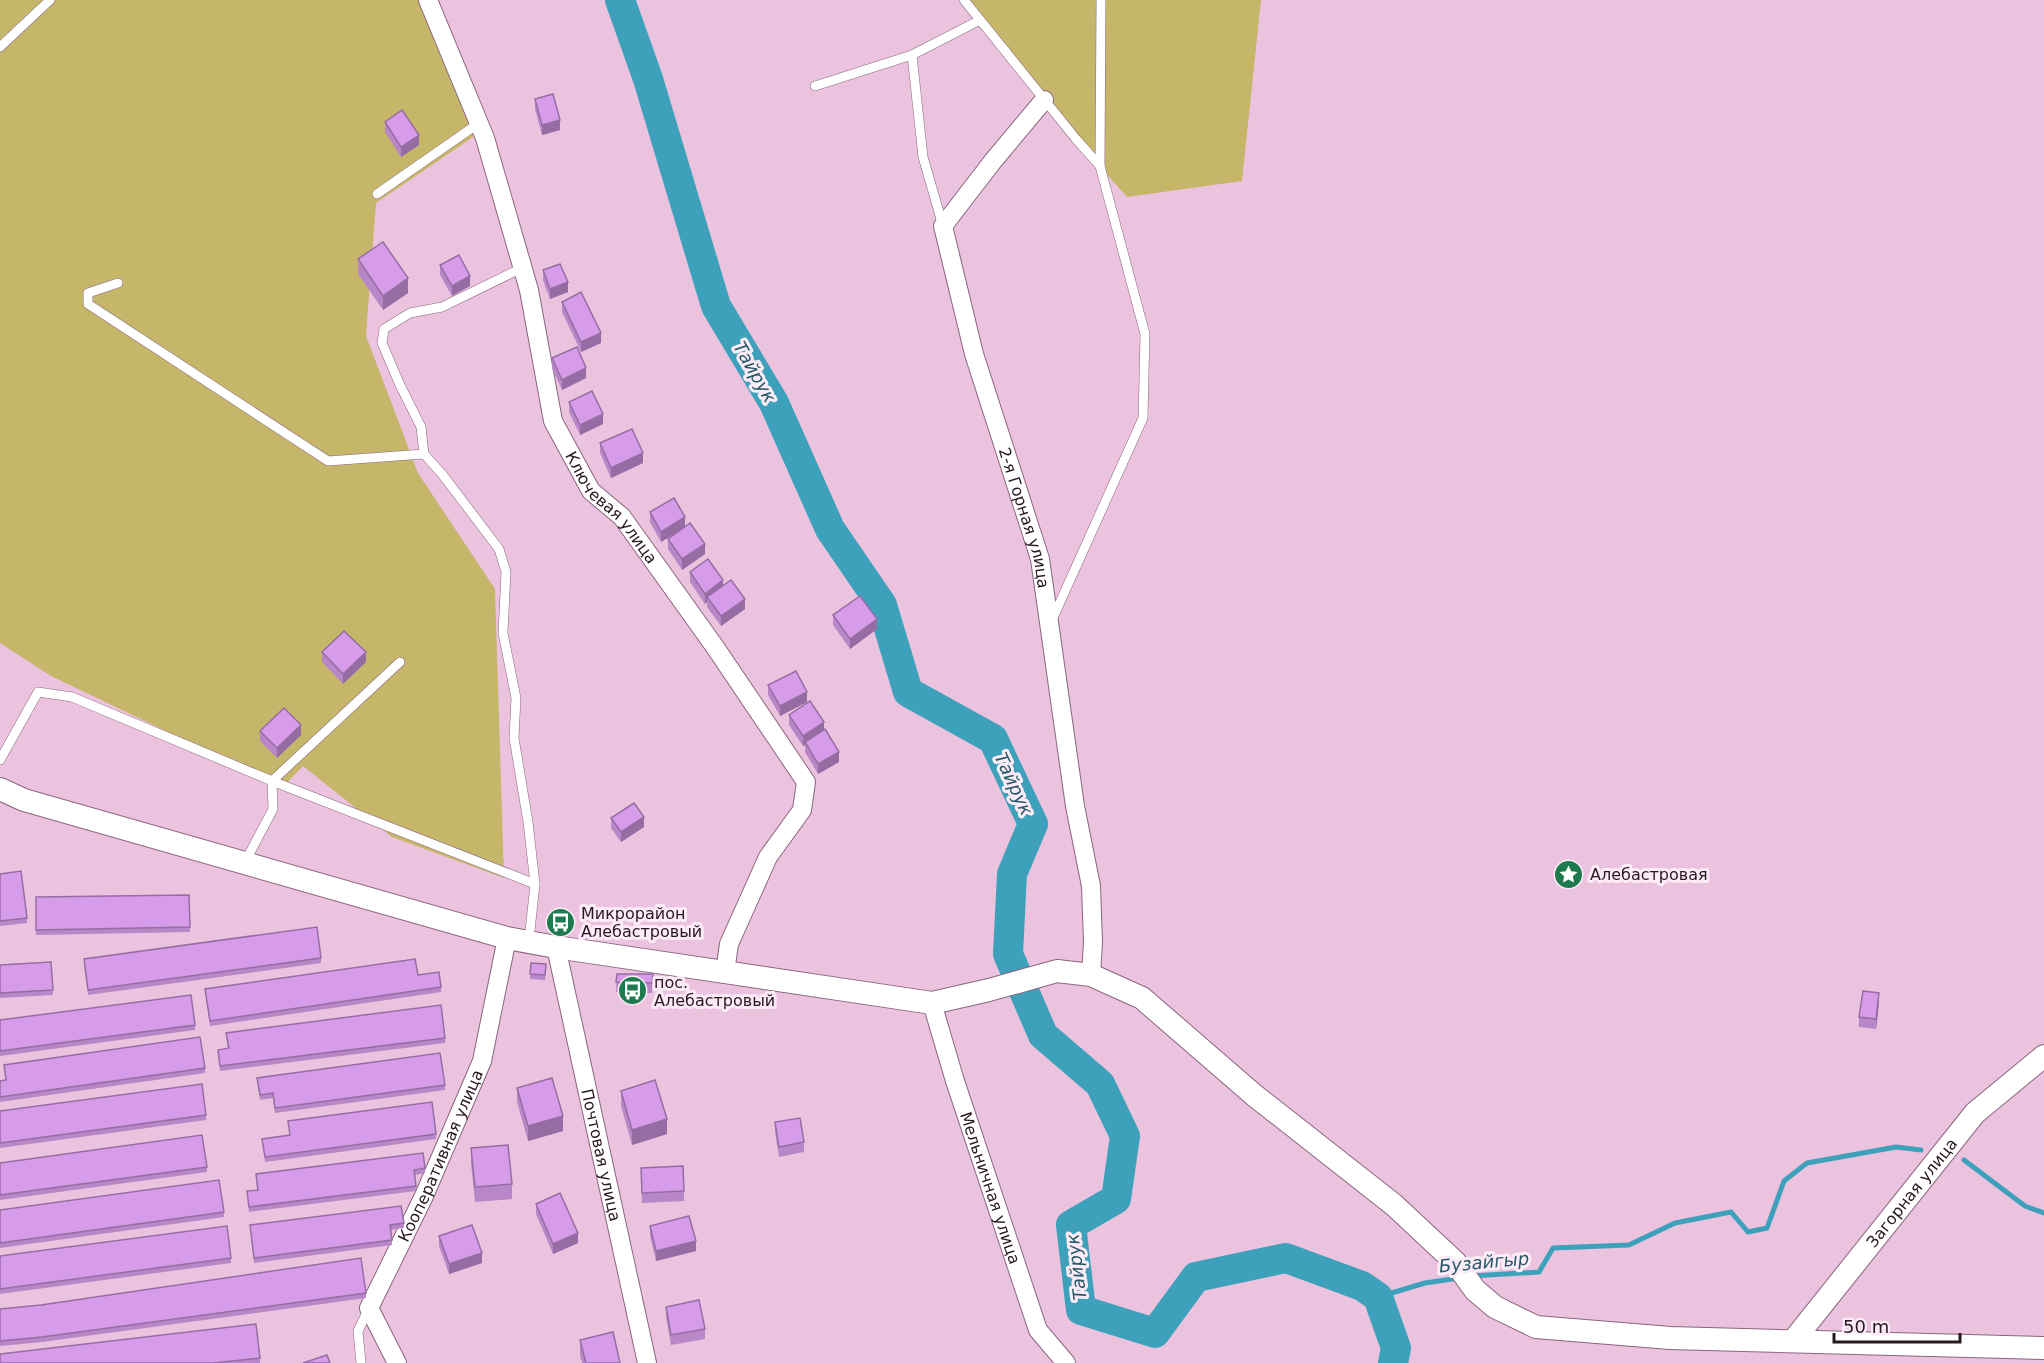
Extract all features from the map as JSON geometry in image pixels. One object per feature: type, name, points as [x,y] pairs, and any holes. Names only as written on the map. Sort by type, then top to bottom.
[{"type":"street","name":"Ключевая улица","points":[[428,0],[485,138],[529,290],[552,421],[591,491],[621,517],[715,647],[806,782],[802,810],[768,857],[729,944],[725,972]]},
{"type":"street","points":[[943,226],[1044,100]]},
{"type":"street","name":"2-я Горная улица","points":[[943,226],[974,354],[1040,559],[1075,806],[1091,886],[1093,942],[1090,975]]},
{"type":"street","points":[[0,789],[24,800],[244,863],[518,940],[556,947],[932,1003],[1057,971],[1090,975],[1142,998],[1254,1095],[1394,1205],[1455,1262],[1475,1290],[1495,1307],[1536,1327],[1670,1338],[2044,1348]]},
{"type":"street","name":"Кооперативная улица","points":[[369,1308],[424,1196],[482,1061],[518,940]]},
{"type":"street","name":"Почтовая улица","points":[[556,947],[646,1363]]},
{"type":"street","name":"Мельничная улица","points":[[932,1003],[955,1081],[1038,1330],[1066,1363]]},
{"type":"street","name":"Загорная улица","points":[[1793,1341],[1975,1113],[2044,1056]]},
{"type":"street","points":[[369,1308],[397,1363]]},
{"type":"lane","points":[[0,47],[50,0]]},
{"type":"lane","points":[[964,0],[1100,166]]},
{"type":"lane","points":[[1049,625],[1143,418],[1145,334],[1100,166],[1101,0]]},
{"type":"lane","points":[[815,86],[912,56],[980,20]]},
{"type":"lane","points":[[912,56],[923,157],[943,226]]},
{"type":"lane","points":[[377,194],[478,123]]},
{"type":"lane","points":[[518,940],[535,884],[528,822],[514,738],[516,698],[503,633],[506,572],[499,549],[424,454],[421,427],[382,343],[384,329],[410,313],[442,307],[522,268]]},
{"type":"lane","points":[[118,283],[88,293],[88,304],[328,461],[424,454]]},
{"type":"lane","points":[[244,863],[273,809],[272,781],[400,662]]},
{"type":"lane","points":[[0,761],[38,692],[72,697],[272,781],[535,884]]},
{"type":"lane","points":[[361,1363],[358,1331],[369,1308]]},
{"type":"shaded area","points":[[0,0],[423,0],[476,135],[376,203],[366,336],[418,473],[495,589],[504,878],[392,837],[303,766],[283,787],[51,676],[0,643]]},
{"type":"shaded area","points":[[964,0],[1261,0],[1242,181],[1127,197],[1065,127]]},
{"type":"building","points":[[553,94],[560,120],[542,125],[535,99]]},
{"type":"building","points":[[402,110],[419,135],[401,147],[385,122]]},
{"type":"building","points":[[383,242],[408,278],[383,296],[358,259]]},
{"type":"building","points":[[459,255],[470,276],[452,286],[440,265]]},
{"type":"building","points":[[560,264],[568,282],[550,289],[543,270]]},
{"type":"building","points":[[581,292],[601,333],[581,342],[562,302]]},
{"type":"building","points":[[577,347],[586,368],[562,380],[552,358]]},
{"type":"building","points":[[592,391],[603,414],[580,425],[569,402]]},
{"type":"building","points":[[632,429],[643,453],[611,468],[600,443]]},
{"type":"building","points":[[674,498],[685,517],[661,532],[650,512]]},
{"type":"building","points":[[690,523],[705,544],[682,559],[668,539]]},
{"type":"building","points":[[708,559],[723,580],[705,594],[690,572]]},
{"type":"building","points":[[731,580],[745,599],[721,616],[707,597]]},
{"type":"building","points":[[860,596],[877,619],[850,639],[833,615]]},
{"type":"building","points":[[344,631],[366,652],[343,674],[322,652]]},
{"type":"building","points":[[796,671],[807,692],[780,706],[768,685]]},
{"type":"building","points":[[810,701],[824,722],[803,736],[789,715]]},
{"type":"building","points":[[284,708],[301,725],[277,748],[260,731]]},
{"type":"building","points":[[825,729],[839,752],[818,764],[805,742]]},
{"type":"building","points":[[634,803],[644,817],[621,832],[611,818]]},
{"type":"building","points":[[21,871],[27,918],[0,921],[0,874]]},
{"type":"building","points":[[189,895],[190,927],[36,930],[36,897]]},
{"type":"building","points":[[317,927],[321,958],[88,990],[84,959]]},
{"type":"building","points":[[415,959],[418,975],[439,972],[441,987],[210,1021],[205,989]]},
{"type":"building","points":[[51,962],[53,990],[0,993],[0,965]]},
{"type":"building","points":[[531,963],[546,964],[545,975],[530,974]]},
{"type":"building","points":[[617,974],[653,974],[652,983],[616,982]]},
{"type":"building","points":[[1863,991],[1879,993],[1876,1019],[1859,1017]]},
{"type":"building","points":[[191,995],[195,1025],[0,1051],[0,1020]]},
{"type":"building","points":[[441,1005],[445,1038],[220,1066],[218,1050],[229,1048],[226,1033]]},
{"type":"building","points":[[200,1037],[205,1068],[0,1097],[0,1081],[6,1080],[4,1065]]},
{"type":"building","points":[[440,1053],[445,1085],[275,1108],[273,1093],[260,1095],[257,1078]]},
{"type":"building","points":[[552,1078],[563,1116],[528,1126],[517,1088]]},
{"type":"building","points":[[655,1080],[667,1119],[632,1130],[621,1091]]},
{"type":"building","points":[[202,1084],[206,1115],[0,1143],[0,1111]]},
{"type":"building","points":[[432,1102],[436,1134],[265,1157],[262,1139],[290,1135],[288,1121]]},
{"type":"building","points":[[800,1118],[804,1142],[779,1147],[775,1122]]},
{"type":"building","points":[[202,1135],[207,1167],[0,1195],[0,1163]]},
{"type":"building","points":[[508,1145],[512,1184],[475,1187],[471,1148]]},
{"type":"building","points":[[423,1153],[425,1168],[414,1170],[416,1186],[249,1207],[247,1191],[258,1190],[256,1174]]},
{"type":"building","points":[[683,1166],[684,1191],[642,1193],[641,1168]]},
{"type":"building","points":[[219,1180],[224,1212],[0,1243],[0,1210]]},
{"type":"building","points":[[560,1193],[578,1233],[553,1244],[536,1204]]},
{"type":"building","points":[[401,1206],[404,1223],[390,1225],[392,1240],[254,1258],[250,1225]]},
{"type":"building","points":[[689,1216],[696,1241],[656,1251],[650,1226]]},
{"type":"building","points":[[472,1225],[482,1253],[449,1264],[439,1236]]},
{"type":"building","points":[[227,1226],[231,1258],[0,1289],[0,1256]]},
{"type":"building","points":[[361,1258],[366,1293],[0,1341],[0,1309]]},
{"type":"building","points":[[699,1300],[705,1329],[671,1335],[666,1307]]},
{"type":"building","points":[[256,1324],[260,1358],[213,1363],[0,1363],[0,1354]]},
{"type":"building","points":[[613,1332],[620,1363],[586,1363],[580,1340]]},
{"type":"building","points":[[327,1355],[330,1363],[303,1363]]},
{"type":"waterway","name":"Тайрук","points":[[620,0],[648,79],[716,306],[774,403],[830,529],[882,605],[908,692],[993,739],[1033,824],[1012,874],[1008,954],[1043,1035],[1100,1084],[1125,1136],[1116,1199],[1071,1225],[1081,1310],[1155,1333],[1196,1277],[1286,1258],[1362,1286],[1378,1297],[1396,1348],[1393,1363]]},
{"type":"waterway","name":"Бузайгыр","points":[[1471,1276],[1539,1272],[1553,1248],[1629,1245],[1675,1223],[1731,1212],[1748,1232],[1767,1228],[1784,1181],[1807,1163],[1896,1147],[1921,1150]]},
{"type":"waterway","name":"Бузайгыр","points":[[1964,1160],[2025,1206],[2044,1213]]},
{"type":"waterway","name":"Бузайгыр","points":[[1378,1297],[1425,1283],[1459,1278]]},
{"type":"place","name":"Алебастровая","points":[[1569,874]]},
{"type":"place","name":"Микрорайон Алебастровый","points":[[560,922]]},
{"type":"place","name":"пос. Алебастровый","points":[[633,991]]}]
